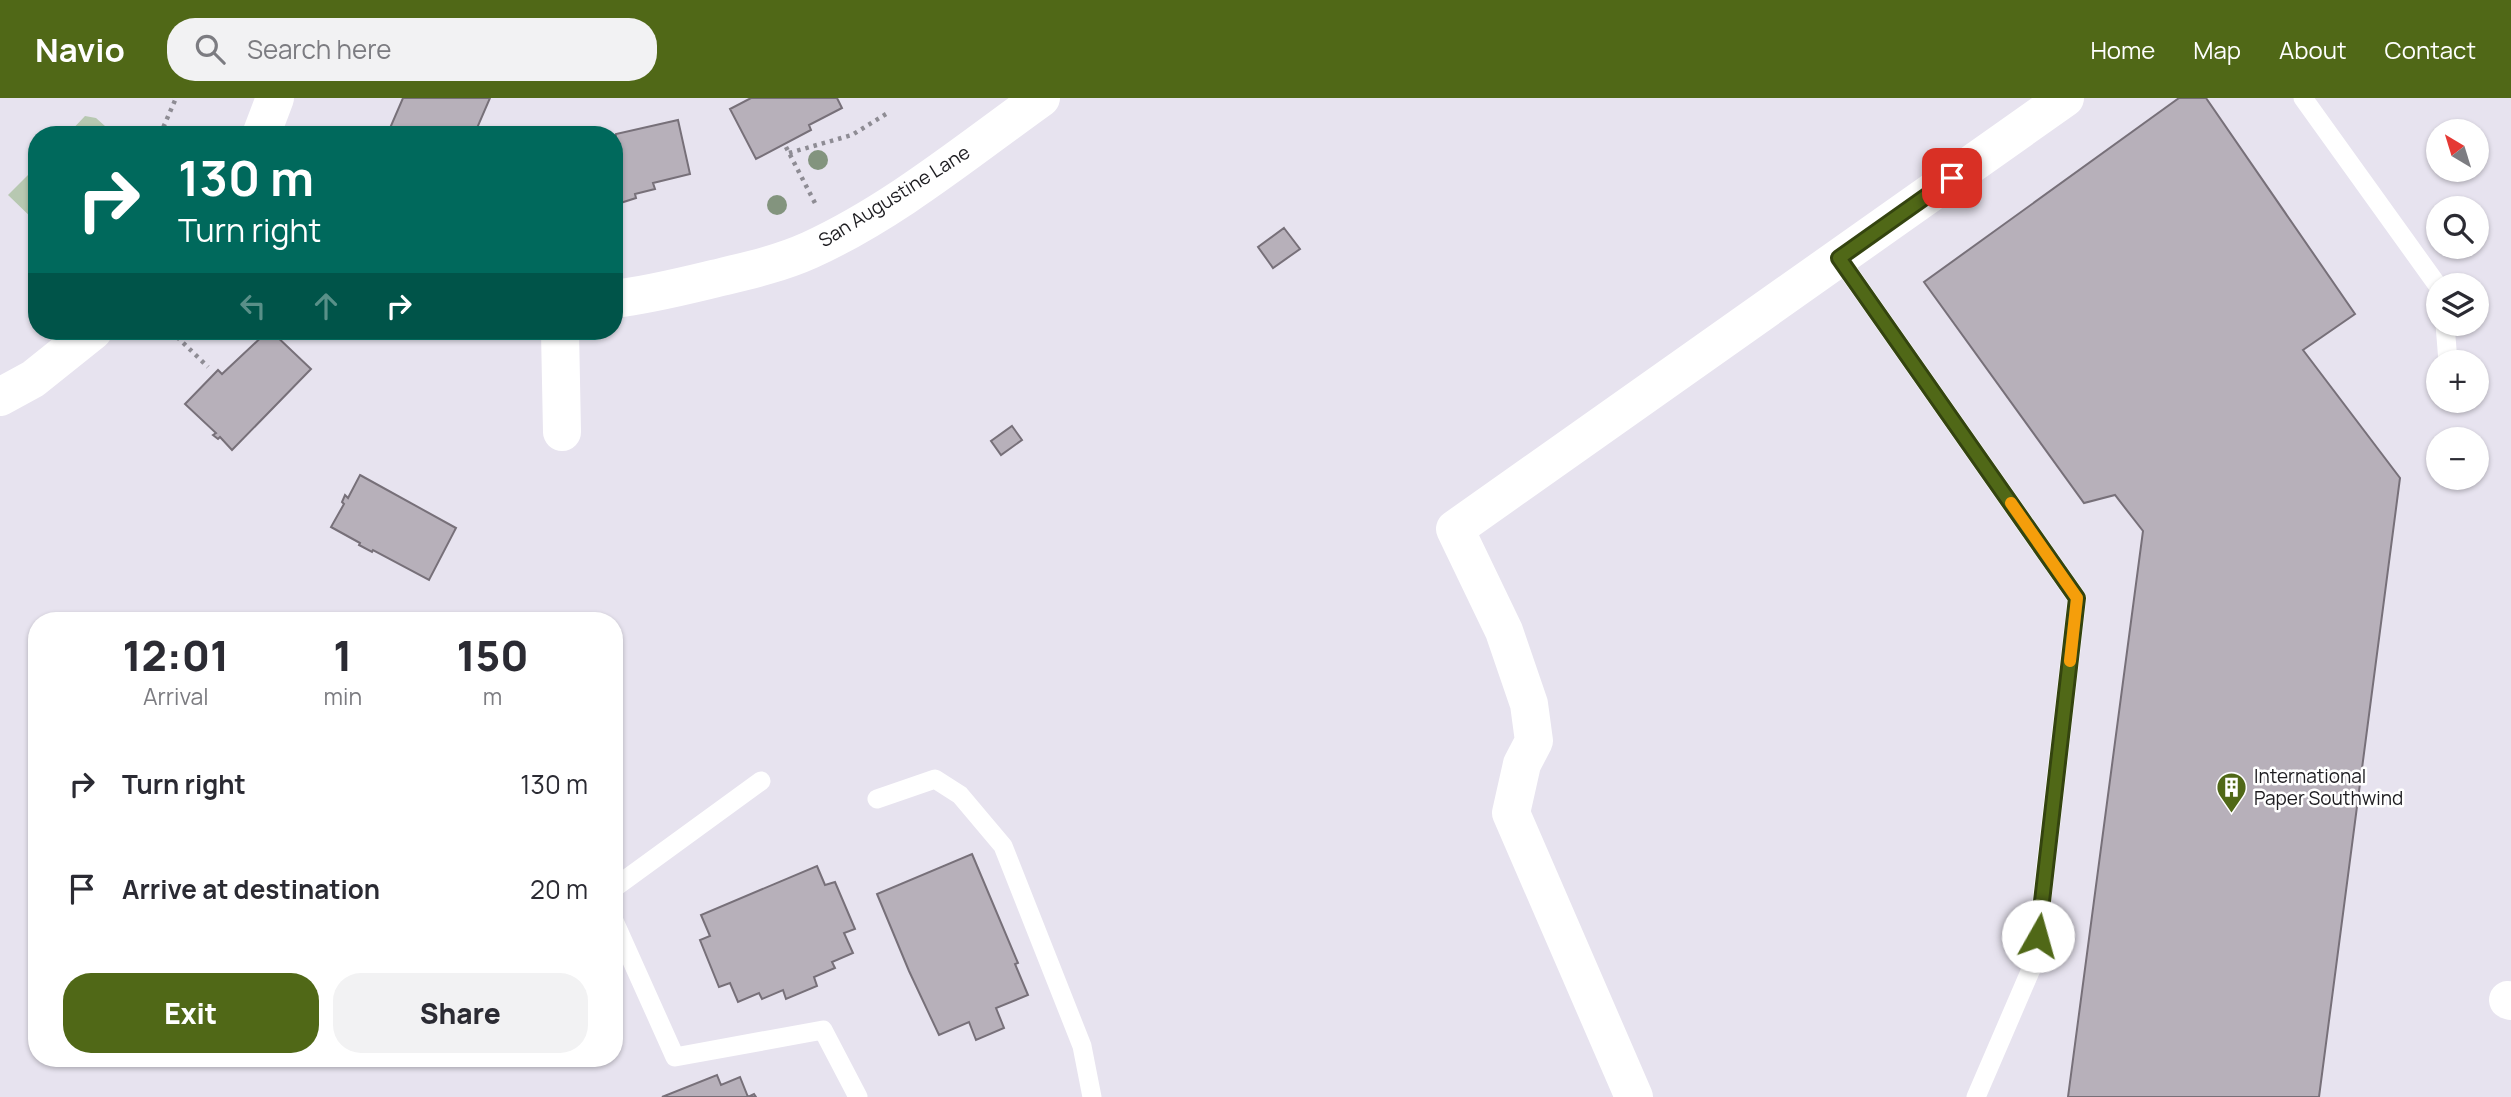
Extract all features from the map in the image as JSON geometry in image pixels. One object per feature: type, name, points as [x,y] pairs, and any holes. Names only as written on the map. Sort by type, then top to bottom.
[{"type":"street","points":[[264,126],[275,98]]},
{"type":"street","name":"San Augustine Lane","points":[[623,298],[646,296],[746,271],[810,250],[872,216],[1041,98]]},
{"type":"street","points":[[1634,1097],[1511,813],[1522,764],[1534,741],[1529,704],[1504,631],[1455,529],[2065,98]]},
{"type":"street","points":[[0,397],[33,379],[82,340]]},
{"type":"street","points":[[560,340],[562,432]]},
{"type":"lane","points":[[2303,98],[2429,273]]},
{"type":"lane","points":[[1839,258],[2077,598],[2035,960],[1976,1097]]},
{"type":"lane","points":[[877,799],[936,779],[960,795],[1003,846],[1082,1046],[1092,1097]]},
{"type":"lane","points":[[623,881],[761,781]]},
{"type":"lane","points":[[623,941],[675,1057],[823,1030],[858,1097]]},
{"type":"path","points":[[164,126],[177,98]]},
{"type":"path","points":[[789,153],[852,135],[886,114]]},
{"type":"path","points":[[786,147],[816,206]]},
{"type":"path","points":[[180,340],[208,368]]},
{"type":"green space","points":[[85,116],[96,118],[105,126],[76,126]]},
{"type":"green space","points":[[28,175],[28,214],[8,195]]},
{"type":"building","points":[[403,98],[490,98],[478,126],[391,126]]},
{"type":"building","points":[[751,98],[837,98],[842,108],[809,125],[811,130],[756,159],[730,109]]},
{"type":"building","name":"International Paper Southwind","points":[[2179,98],[2206,98],[2355,314],[2303,350],[2400,478],[2319,1097],[2068,1097],[2143,531],[2115,495],[2084,503],[1924,282]]},
{"type":"building","points":[[678,120],[690,174],[653,183],[655,189],[635,194],[636,198],[623,202],[623,132]]},
{"type":"building","points":[[1284,228],[1300,249],[1273,268],[1258,247]]},
{"type":"building","points":[[258,340],[280,340],[311,369],[232,450],[220,437],[218,439],[213,435],[216,433],[185,404],[218,370],[222,374]]},
{"type":"building","points":[[1012,426],[1022,440],[1001,455],[991,441]]},
{"type":"building","points":[[360,475],[456,528],[429,580],[359,545],[360,543],[331,527],[344,504],[342,502],[345,495],[348,498]]},
{"type":"building","points":[[972,854],[1018,963],[1015,964],[1028,995],[996,1008],[1004,1028],[976,1040],[969,1022],[939,1035],[877,894]]},
{"type":"building","points":[[817,866],[825,885],[835,882],[855,929],[844,933],[853,953],[832,962],[835,968],[814,977],[817,986],[786,999],[783,990],[762,999],[759,993],[738,1002],[730,983],[719,987],[700,940],[710,936],[701,915]]},
{"type":"building","points":[[717,1075],[721,1085],[740,1077],[748,1097],[662,1097]]},
{"type":"slow traffic","points":[[2011,503],[2077,598],[2070,661]]},
{"type":"place","name":"International Paper Southwind","points":[[2231,814]]},
{"type":"route","points":[[1952,178],[1839,258],[2077,598],[2038,936]]}]
